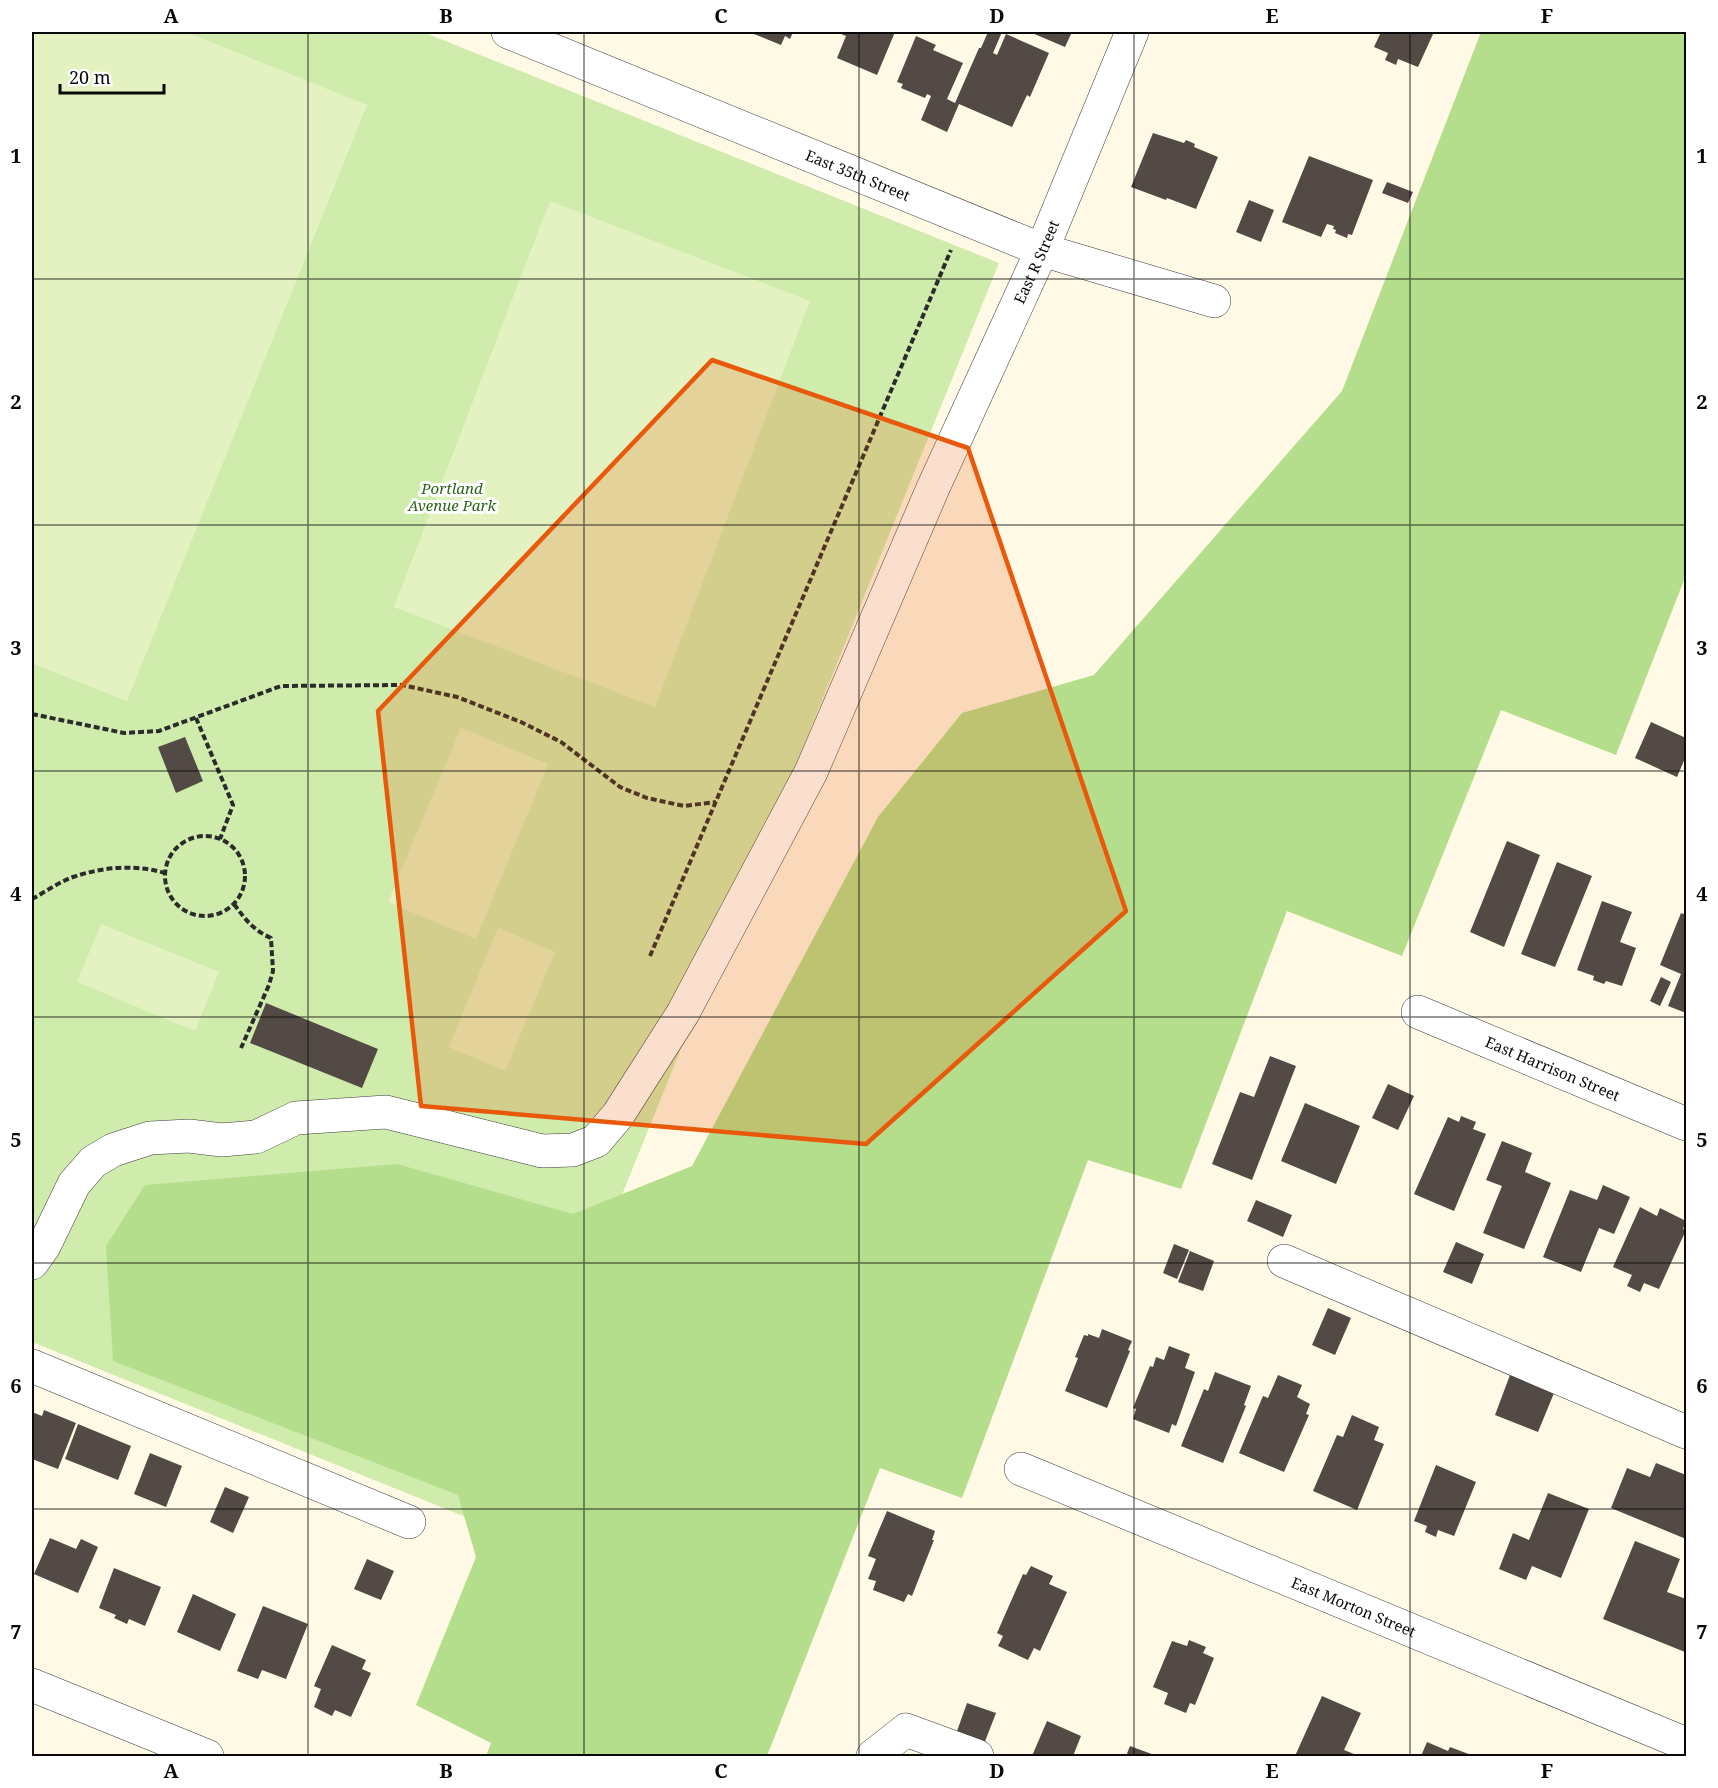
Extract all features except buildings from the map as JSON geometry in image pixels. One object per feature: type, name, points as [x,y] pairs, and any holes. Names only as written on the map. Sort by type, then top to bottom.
[{"type":"street","name":"East 35th Street","points":[[508,32],[1042,250],[1214,301]]},
{"type":"street","name":"East R Street","points":[[32,1263],[44,1246],[74,1184],[93,1162],[113,1150],[150,1138],[189,1136],[222,1140],[256,1137],[296,1118],[386,1112],[542,1151],[573,1150],[596,1141],[618,1115],[683,1013],[811,772],[933,488],[1042,250],[1132,32]]},
{"type":"street","name":"East Harrison Street","points":[[1418,1012],[1686,1124]]},
{"type":"street","points":[[1284,1261],[1686,1432]]},
{"type":"street","points":[[32,1366],[409,1522]]},
{"type":"street","name":"East Morton Street","points":[[1022,1469],[1686,1744]]},
{"type":"street","points":[[32,1685],[207,1756]]},
{"type":"street","points":[[873,1756],[906,1730],[977,1756]]},
{"type":"path","points":[[650,956],[965,218]]},
{"type":"path","points":[[32,714],[124,733],[159,731],[281,686],[402,685],[457,697],[521,722],[561,742],[620,786],[647,798],[684,806],[716,802]]},
{"type":"path","points":[[196,718],[233,805],[220,839]]},
{"type":"path","points":[[201,836],[220,839],[227,842],[237,852],[244,864],[245,878],[242,892],[234,904],[223,912],[209,916],[195,915],[172,900],[166,887],[165,873],[168,859],[176,848],[187,840],[201,836]]},
{"type":"path","points":[[32,899],[71,877],[121,866],[147,868],[165,873]]},
{"type":"path","points":[[234,904],[247,923],[261,934],[271,938],[273,971],[269,986],[241,1048]]},
{"type":"highlighted area","points":[[712,360],[968,448],[1126,911],[866,1144],[421,1106],[378,711]]},
{"type":"green space","name":"Portland Avenue Park","points":[[32,32],[423,32],[999,263],[488,1526],[32,1342]]},
{"type":"green space","points":[[32,32],[186,32],[367,105],[127,701],[32,663]]},
{"type":"green space","points":[[1481,32],[1686,32],[1686,575],[1616,755],[1501,710],[1402,956],[1287,911],[1181,1189],[1088,1160],[962,1498],[880,1468],[767,1756],[486,1756],[491,1743],[416,1705],[476,1557],[458,1495],[113,1361],[106,1246],[145,1185],[397,1164],[573,1214],[692,1166],[878,817],[962,713],[1094,675],[1342,391]]},
{"type":"green space","points":[[550,201],[810,301],[655,707],[394,607]]},
{"type":"green space","points":[[461,728],[548,764],[476,939],[388,902]]},
{"type":"green space","points":[[101,924],[219,972],[195,1031],[77,982]]},
{"type":"green space","points":[[498,928],[555,952],[505,1071],[449,1047]]}]
